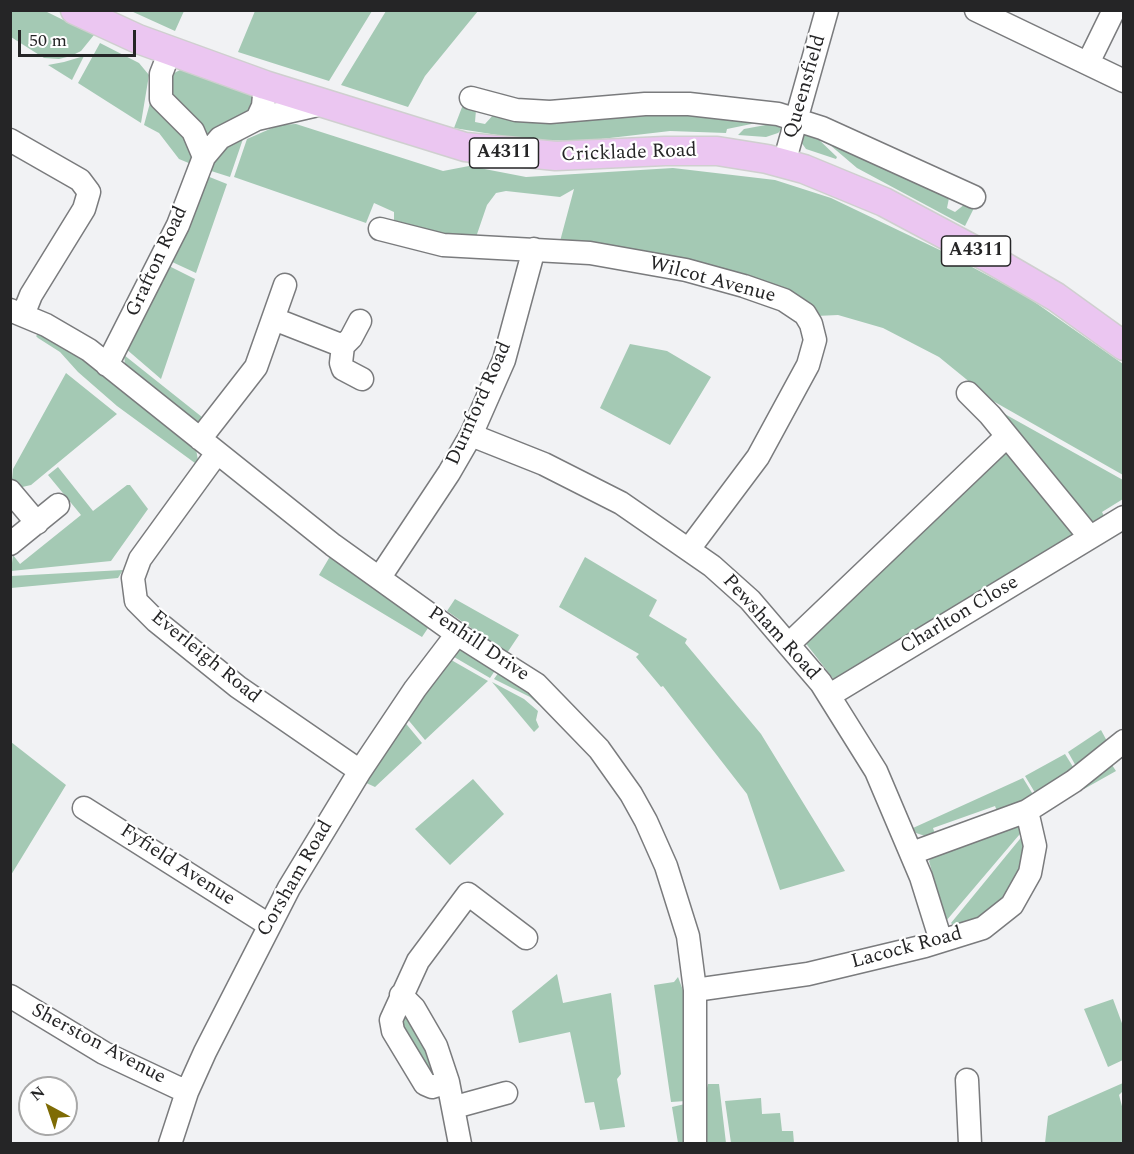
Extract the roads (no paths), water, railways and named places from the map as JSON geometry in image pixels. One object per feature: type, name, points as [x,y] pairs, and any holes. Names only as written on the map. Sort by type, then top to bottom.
[{"type":"main road","name":"Cricklade Road","points":[[75,10],[170,51],[265,85],[444,142],[488,151],[556,156],[692,150],[745,155],[784,163],[848,185],[920,220],[1056,297],[1124,346]]},
{"type":"street","name":"Queensfield","points":[[784,163],[827,10]]},
{"type":"street","points":[[976,10],[1124,81]]},
{"type":"street","points":[[1088,63],[1114,10]]},
{"type":"street","points":[[170,51],[161,75],[161,99],[193,131],[204,157]]},
{"type":"street","points":[[257,119],[263,106],[265,85]]},
{"type":"street","name":"Grafton Road","points":[[107,364],[174,233],[204,157],[220,138],[257,119],[322,104]]},
{"type":"street","points":[[479,107],[550,112],[645,104],[689,104],[732,107],[796,119],[963,198]]},
{"type":"street","points":[[10,140],[80,180],[89,192],[84,209],[31,295],[17,312]]},
{"type":"street","name":"Wilcot Avenue","points":[[380,229],[442,245],[534,249],[627,259],[744,286],[795,305],[811,324],[815,340],[808,365],[758,458],[689,549]]},
{"type":"street","name":"Durnford Road","points":[[380,577],[449,473],[471,435],[504,360],[534,249]]},
{"type":"street","name":"Everleigh Road","points":[[285,285],[256,367],[140,559],[133,578],[136,600],[156,621],[238,687],[360,771]]},
{"type":"street","name":"Penhill Drive","points":[[17,312],[66,336],[107,364],[310,528],[458,634],[537,684],[599,749],[631,794],[656,840],[675,891],[688,936],[695,990],[695,1143]]},
{"type":"street","points":[[274,319],[343,346]]},
{"type":"street","points":[[360,321],[351,338],[343,346],[341,363],[343,369],[362,379]]},
{"type":"street","points":[[968,393],[1007,436],[1089,536]]},
{"type":"street","name":"Pewsham Road","points":[[471,435],[544,464],[640,514],[729,580],[789,644],[830,695],[876,771],[912,853],[941,940]]},
{"type":"street","points":[[789,644],[1007,436]]},
{"type":"street","points":[[10,491],[37,523]]},
{"type":"street","points":[[10,544],[58,505]]},
{"type":"street","name":"Charlton Close","points":[[830,695],[1089,536],[1124,517]]},
{"type":"street","name":"Corsham Road","points":[[171,1143],[187,1092],[269,925],[360,771],[415,689],[458,634]]},
{"type":"street","points":[[912,853],[1027,812],[1074,781],[1124,741]]},
{"type":"street","name":"Fyfield Avenue","points":[[84,808],[269,925]]},
{"type":"street","name":"Lacock Road","points":[[695,990],[808,974],[983,928],[998,918],[1018,898],[1030,873],[1035,846],[1027,812]]},
{"type":"street","points":[[448,1082],[432,1088],[425,1084],[393,1031],[391,1020],[418,962],[468,894],[526,938]]},
{"type":"street","points":[[401,995],[414,1008],[436,1046],[455,1107],[460,1143]]},
{"type":"street","name":"Sherston Avenue","points":[[10,996],[104,1053],[187,1092]]},
{"type":"street","points":[[967,1080],[970,1143]]},
{"type":"street","points":[[455,1107],[506,1093]]}]
